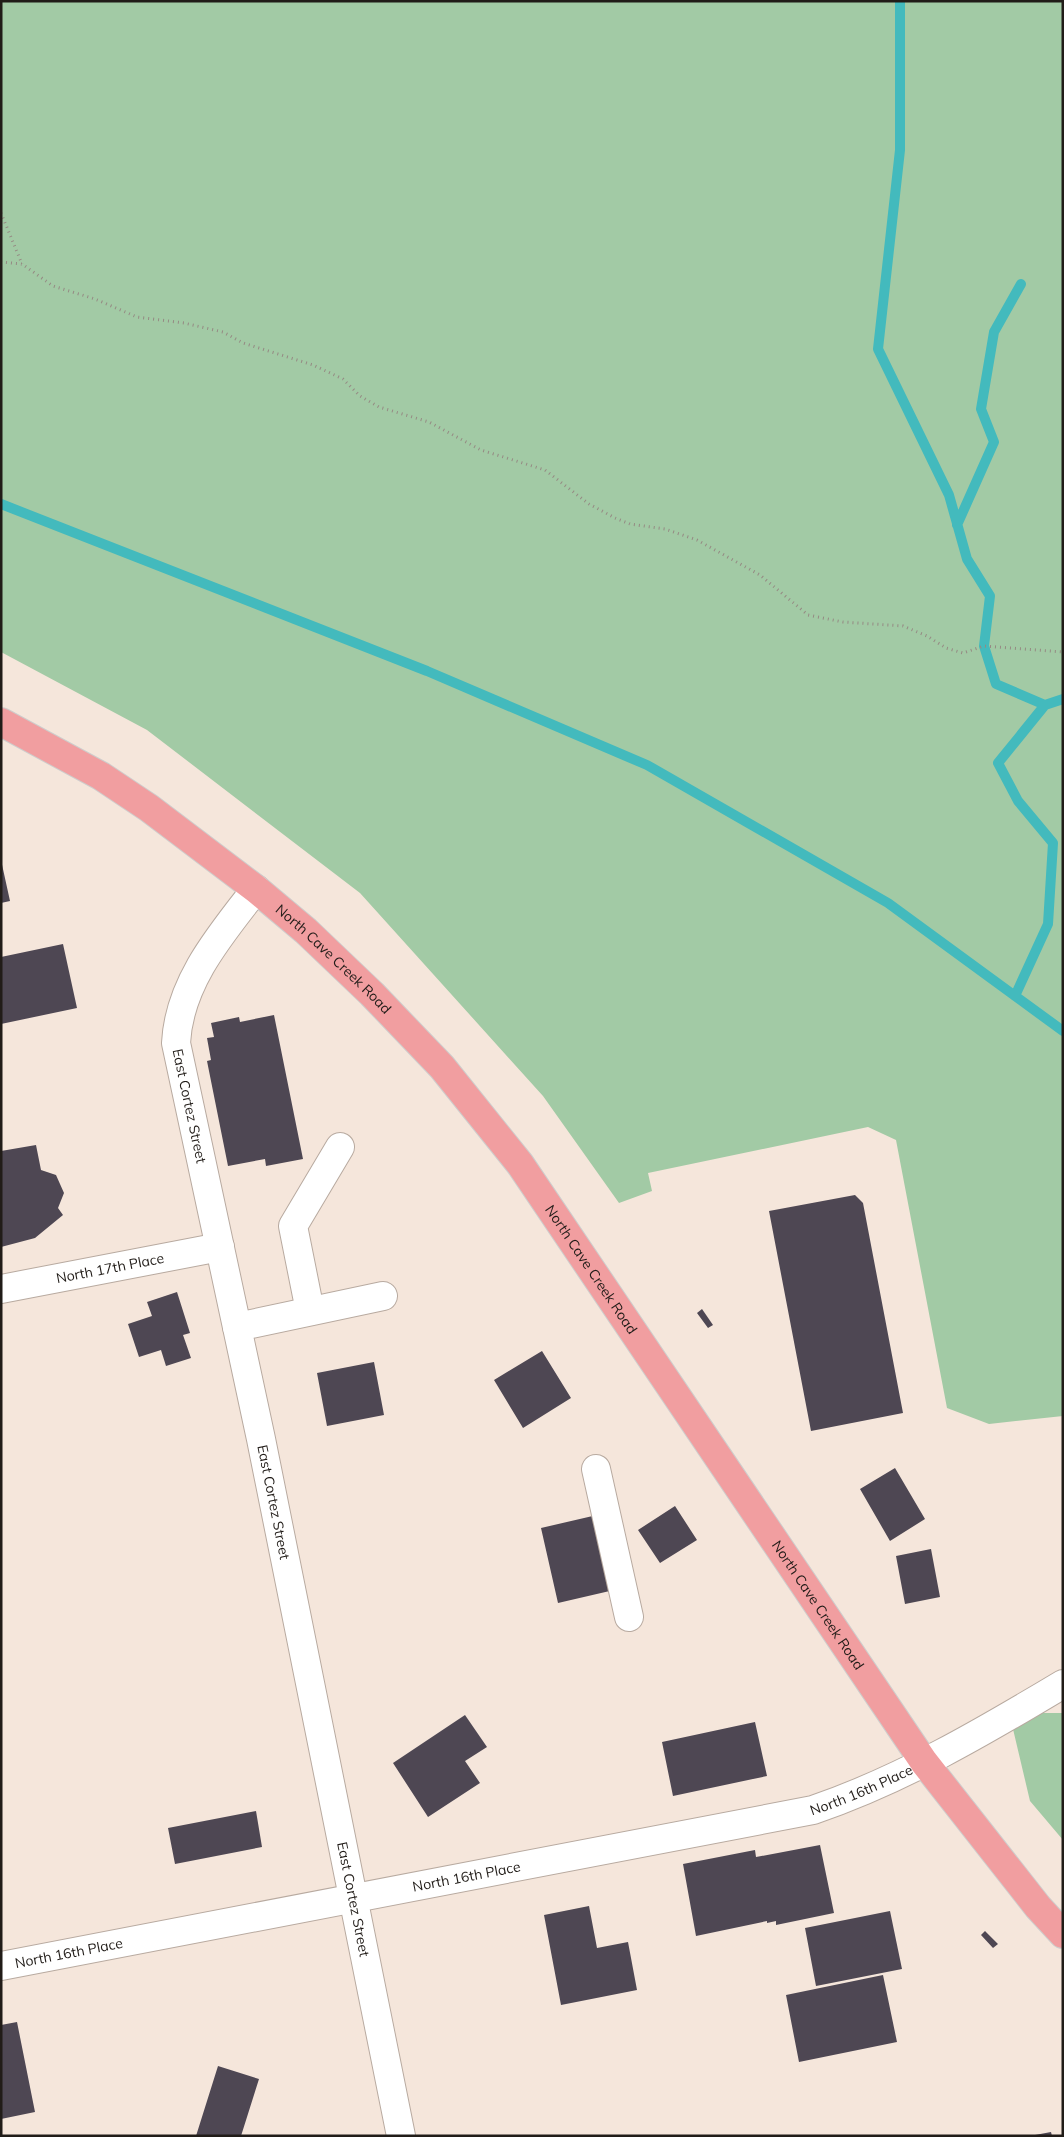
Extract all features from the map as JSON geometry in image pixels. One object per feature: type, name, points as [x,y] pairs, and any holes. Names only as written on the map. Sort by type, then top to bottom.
[{"type":"main road","name":"North Cave Creek Road","points":[[1,722],[101,776],[149,808],[256,889],[306,930],[372,994],[442,1067],[520,1164],[924,1762],[1038,1906],[1063,1934]]},
{"type":"street","name":"East Cortez Street","points":[[256,889],[217,940],[184,998],[177,1023],[176,1043],[237,1327],[401,2136]]},
{"type":"street","points":[[310,1311],[293,1226],[340,1147]]},
{"type":"street","name":"North 17th Place","points":[[1,1289],[220,1247]]},
{"type":"street","points":[[237,1327],[383,1296]]},
{"type":"street","points":[[596,1469],[629,1617]]},
{"type":"street","name":"North 16th Place","points":[[1,1966],[353,1900],[813,1810],[855,1796],[924,1762],[989,1729],[1063,1684]]},
{"type":"path","points":[[1,213],[22,264]]},
{"type":"path","points":[[1,262],[22,264],[53,286],[95,299],[138,317],[184,323],[223,332],[243,343],[313,365],[343,379],[360,396],[379,407],[429,422],[481,450],[545,470],[590,504],[615,518],[630,524],[665,529],[697,540],[760,575],[808,615],[843,622],[903,626],[927,636],[946,648],[963,653],[984,646],[1063,652]]},
{"type":"green space","points":[[1,1],[1063,1],[1063,1416],[989,1424],[947,1408],[896,1140],[868,1127],[648,1173],[652,1191],[619,1203],[543,1096],[360,893],[147,730],[1,652]]},
{"type":"green space","points":[[1042,1713],[1063,1713],[1063,1840],[1030,1801],[1013,1729]]},
{"type":"building","points":[[1,860],[10,901],[1,903]]},
{"type":"building","points":[[63,944],[77,1008],[1,1024],[1,957]]},
{"type":"building","points":[[274,1015],[303,1159],[266,1166],[265,1159],[228,1166],[207,1061],[211,1060],[207,1038],[214,1037],[211,1023],[239,1017],[240,1022]]},
{"type":"building","points":[[36,1145],[41,1170],[56,1175],[64,1193],[58,1208],[63,1215],[35,1238],[1,1247],[1,1151]]},
{"type":"building","points":[[855,1195],[863,1203],[903,1413],[811,1431],[769,1211]]},
{"type":"building","points":[[177,1292],[190,1333],[183,1335],[191,1358],[166,1366],[161,1350],[139,1357],[128,1324],[152,1316],[147,1302]]},
{"type":"building","points":[[702,1309],[713,1325],[708,1328],[697,1313]]},
{"type":"building","points":[[542,1351],[571,1398],[523,1428],[494,1380]]},
{"type":"building","points":[[374,1362],[384,1415],[327,1426],[317,1373]]},
{"type":"building","points":[[895,1468],[925,1519],[890,1541],[860,1489]]},
{"type":"building","points":[[675,1506],[697,1540],[660,1563],[638,1530]]},
{"type":"building","points":[[597,1515],[614,1590],[558,1603],[541,1528]]},
{"type":"building","points":[[931,1549],[940,1597],[905,1604],[896,1556]]},
{"type":"building","points":[[465,1715],[487,1747],[465,1761],[480,1783],[428,1817],[393,1763]]},
{"type":"building","points":[[755,1722],[767,1776],[673,1796],[662,1742]]},
{"type":"building","points":[[256,1811],[262,1847],[175,1864],[168,1828]]},
{"type":"building","points":[[820,1845],[834,1913],[776,1925],[776,1921],[767,1923],[767,1921],[696,1936],[683,1864],[755,1850],[756,1857]]},
{"type":"building","points":[[589,1906],[597,1948],[628,1942],[637,1990],[561,2005],[544,1915]]},
{"type":"building","points":[[890,1911],[902,1969],[816,1986],[805,1928]]},
{"type":"building","points":[[985,1931],[998,1944],[993,1948],[981,1935]]},
{"type":"building","points":[[883,1975],[897,2042],[799,2062],[786,1995]]},
{"type":"building","points":[[17,2022],[35,2112],[1,2119],[1,2025]]},
{"type":"building","points":[[218,2066],[259,2079],[241,2136],[196,2136]]},
{"type":"building","points":[[1051,2132],[1052,2136],[1035,2136],[1035,2135]]},
{"type":"waterway","points":[[900,1],[900,150],[878,349],[949,495],[967,559],[990,596],[984,646],[996,684],[1045,705]]},
{"type":"waterway","points":[[957,525],[994,442],[981,409],[994,332],[1021,284]]},
{"type":"waterway","points":[[1,504],[427,671],[647,765],[888,903],[1063,1031]]},
{"type":"waterway","points":[[1015,996],[1048,924],[1053,843],[1018,801],[998,763],[1045,705],[1063,699]]}]
